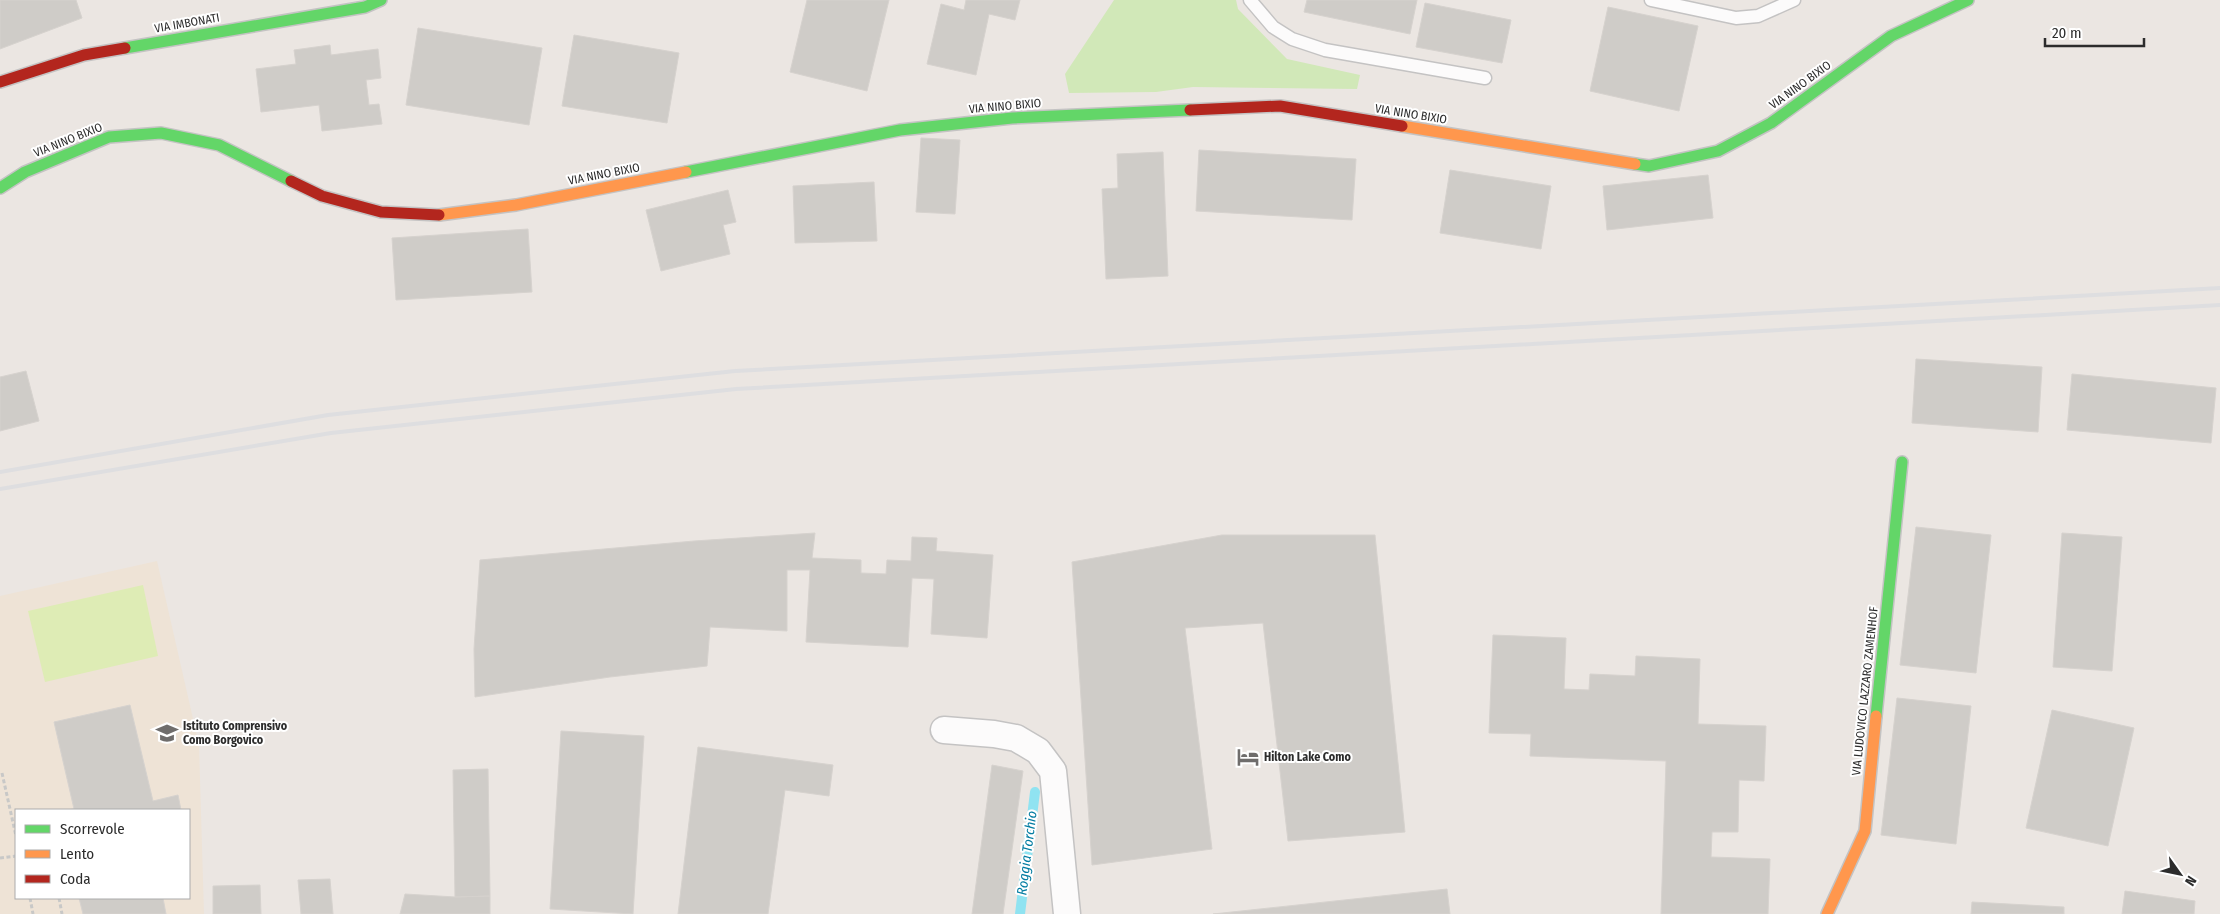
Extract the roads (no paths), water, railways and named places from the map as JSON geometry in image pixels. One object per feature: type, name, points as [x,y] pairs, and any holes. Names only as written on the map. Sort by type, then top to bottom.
[{"type":"main road","name":"VIA IMBONATI","points":[[0,82],[84,55],[365,7],[381,0]]},
{"type":"main road","name":"VIA NINO BIXIO","points":[[0,188],[25,172],[109,136],[161,132],[219,145],[322,196],[381,212],[434,216],[516,205],[900,130],[1012,118],[1280,106],[1649,166],[1718,151],[1771,123],[1891,36],[1968,0]]},
{"type":"main road","name":"VIA NINO BIXIO","points":[[0,175],[25,172]]},
{"type":"main road","name":"VIA LUDOVICO LAZZARO ZAMENHOF","points":[[1827,914],[1865,831],[1902,462]]},
{"type":"street","points":[[944,730],[994,734],[1016,738],[1038,750],[1053,771],[1067,914]]},
{"type":"lane","points":[[1250,0],[1273,27],[1292,40],[1325,50],[1485,78]]},
{"type":"lane","points":[[1650,0],[1736,18],[1758,16],[1794,0]]},
{"type":"waterway","name":"Roggia Torchio","points":[[1020,914],[1035,792]]},
{"type":"railway","points":[[0,472],[328,415],[735,371],[2220,288]]},
{"type":"railway","points":[[0,489],[331,433],[736,389],[2220,305]]},
{"type":"place","name":"Istituto Comprensivo Como Borgovico","points":[[167,733]]},
{"type":"place","name":"Hilton Lake Como","points":[[1248,757]]}]
